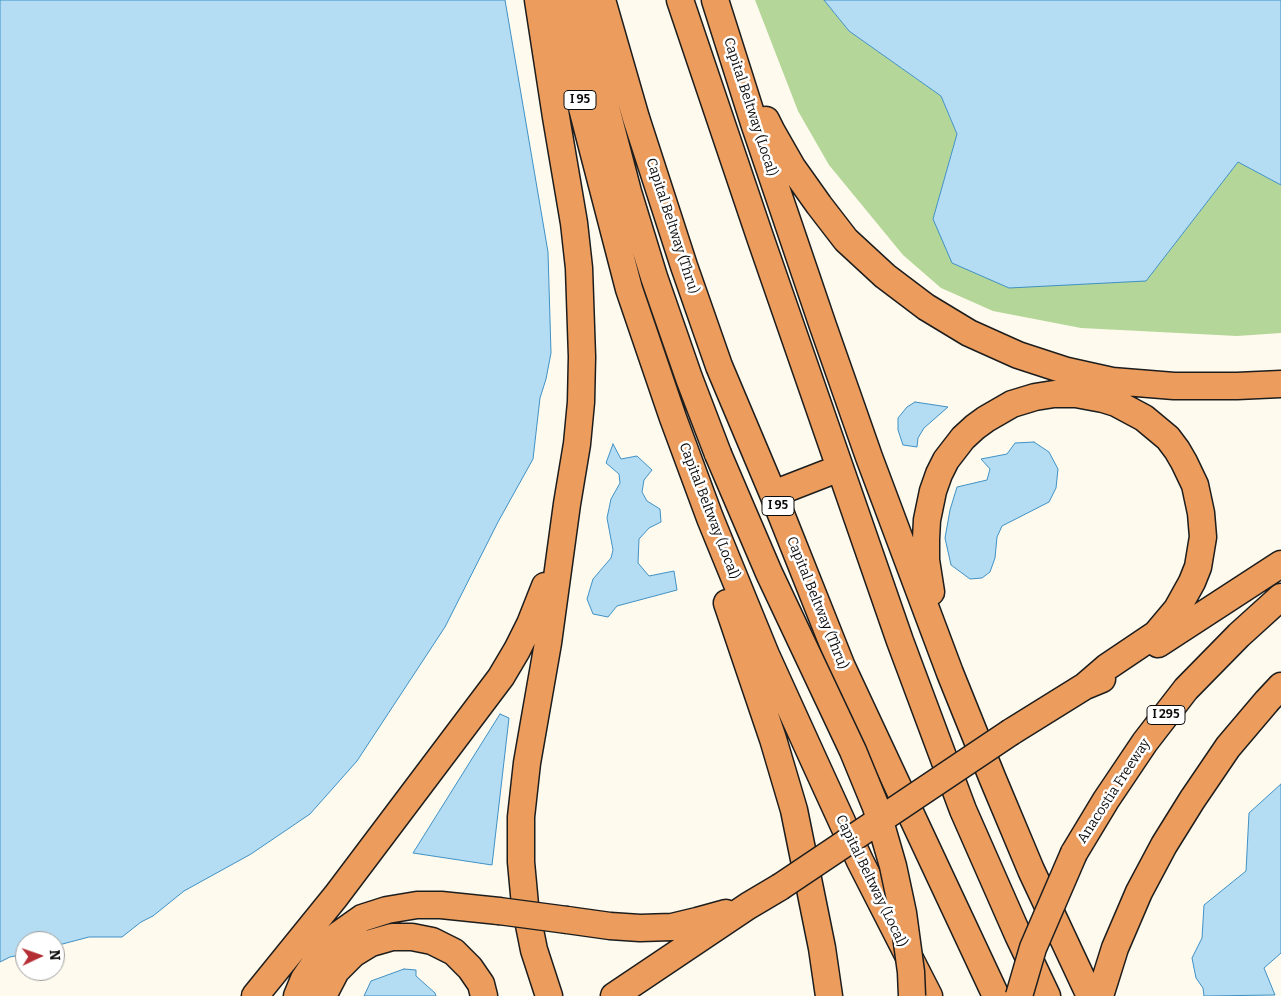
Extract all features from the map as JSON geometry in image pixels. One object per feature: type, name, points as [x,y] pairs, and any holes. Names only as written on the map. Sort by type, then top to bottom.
[{"type":"highway","points":[[538,0],[574,223],[579,268],[582,348],[581,402],[577,444],[548,643],[527,764],[521,817],[521,862],[525,905],[534,950],[549,996]]},
{"type":"highway","name":"Capital Beltway (Local)","points":[[558,0],[581,104],[629,289],[710,518],[766,655],[860,861],[929,996]]},
{"type":"highway","points":[[582,0],[604,100],[628,192],[654,277],[689,378],[718,454],[769,573],[853,751],[876,807],[893,866],[903,913],[911,972],[912,996]]},
{"type":"highway","name":"Capital Beltway (Thru)","points":[[602,0],[636,118],[719,366],[773,494],[842,667],[996,996]]},
{"type":"highway","points":[[680,0],[900,641],[963,810],[1047,996]]},
{"type":"highway","points":[[718,11],[772,132],[792,167],[819,206],[846,240],[885,276],[926,307],[969,333],[1018,355],[1067,371],[1112,381],[1174,386],[1281,384]]},
{"type":"highway","name":"Capital Beltway (Local)","points":[[718,11],[770,170],[869,457],[950,673],[1031,870],[1090,996]]},
{"type":"highway","points":[[629,289],[700,525],[773,739],[794,810],[822,948],[829,996]]},
{"type":"highway","points":[[614,996],[1012,732],[1085,686],[1107,667],[1156,634],[1177,609],[1192,582],[1198,567],[1202,544],[1201,513],[1195,485],[1184,462],[1168,438],[1144,418],[1116,403],[1088,395],[1054,394],[1012,404],[986,419],[964,438],[946,460],[939,474],[933,491],[927,520],[926,560],[934,612],[950,673]]},
{"type":"highway","points":[[773,494],[840,468]]},
{"type":"highway","points":[[255,996],[336,896],[501,677],[530,624],[542,595],[567,504]]},
{"type":"highway","points":[[1085,686],[1111,675],[1281,564]]},
{"type":"highway","name":"Anacostia Freeway","points":[[1019,996],[1033,948],[1074,853],[1106,800],[1186,689],[1238,635],[1281,597]]},
{"type":"highway","points":[[1100,996],[1115,948],[1139,892],[1164,845],[1228,747],[1281,686]]},
{"type":"highway","points":[[281,996],[290,971],[336,896]]},
{"type":"highway","points":[[297,996],[304,979],[321,954],[338,934],[362,918],[387,910],[417,905],[441,905],[640,928],[672,927],[697,922],[748,906]]},
{"type":"highway","points":[[323,996],[336,971],[353,954],[371,943],[392,937],[412,937],[432,941],[454,952],[470,968],[481,984],[484,996]]},
{"type":"highway","points":[[1066,945],[1096,996]]},
{"type":"green space","points":[[755,0],[824,0],[849,31],[941,96],[957,134],[933,219],[1146,281],[1238,162],[1281,185],[1281,333],[1237,336],[1081,328],[993,311],[941,288],[903,255],[829,165],[798,111]]},
{"type":"water","points":[[0,0],[505,0],[548,252],[551,353],[540,398],[533,459],[498,522],[445,627],[357,761],[310,814],[251,854],[184,891],[153,916],[141,922],[122,937],[89,937],[65,943],[65,931],[15,931],[15,956],[0,962]]},
{"type":"water","points":[[824,0],[1281,0],[1281,185],[1238,162],[1146,281],[1009,288],[952,263],[933,219],[957,134],[941,96],[849,31]]},
{"type":"water","points":[[915,402],[948,407],[924,428],[918,438],[917,447],[903,445],[898,430],[898,418],[907,407]]},
{"type":"water","points":[[1034,442],[1049,452],[1058,469],[1056,488],[1049,502],[1002,526],[997,537],[995,558],[990,572],[982,578],[970,579],[951,565],[945,538],[950,510],[957,487],[987,480],[990,469],[981,459],[1007,454],[1015,443]]},
{"type":"water","points":[[613,444],[621,459],[637,456],[652,470],[644,480],[642,492],[647,501],[660,509],[661,522],[649,528],[639,539],[638,563],[649,576],[674,571],[677,590],[617,606],[608,617],[593,614],[587,599],[593,579],[611,558],[613,550],[607,518],[611,499],[620,483],[619,474],[606,463]]},
{"type":"water","points":[[500,714],[509,718],[492,865],[413,853]]},
{"type":"water","points":[[1281,784],[1281,953],[1264,968],[1275,995],[1204,996],[1203,988],[1196,978],[1192,958],[1202,938],[1204,905],[1246,871],[1249,813]]},
{"type":"water","points":[[404,969],[416,970],[416,976],[436,996],[364,996],[371,981]]}]
